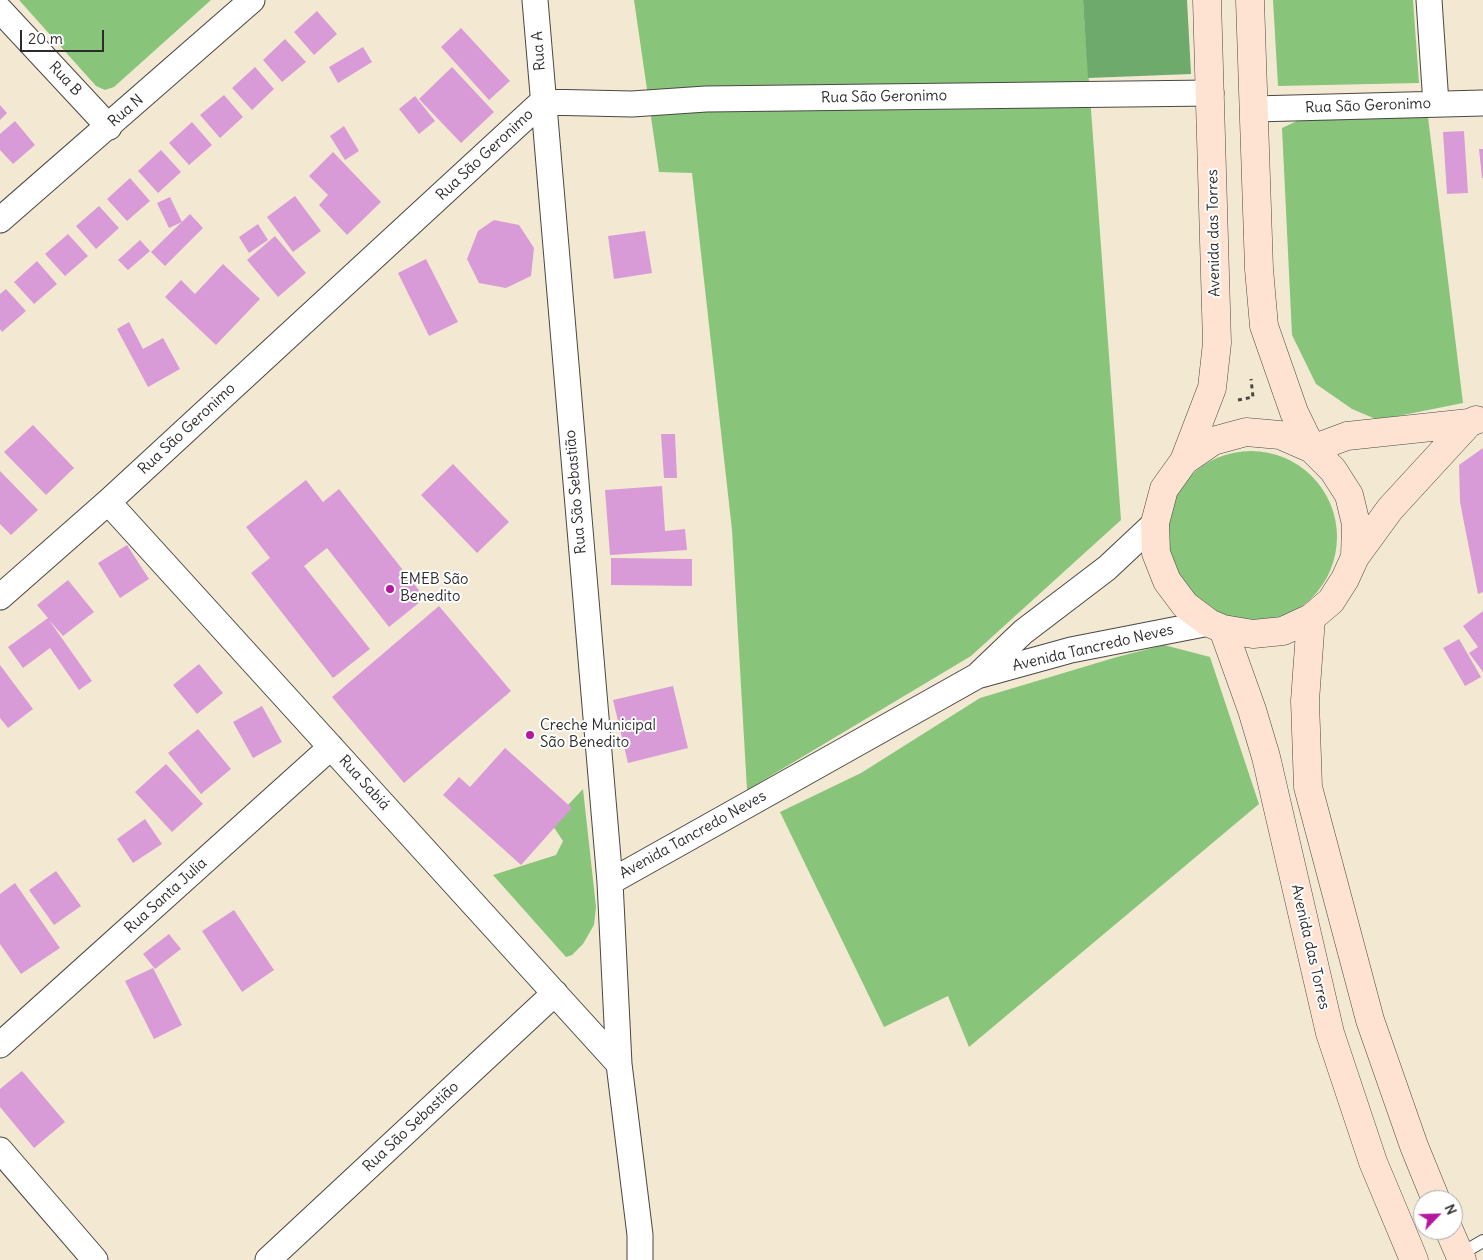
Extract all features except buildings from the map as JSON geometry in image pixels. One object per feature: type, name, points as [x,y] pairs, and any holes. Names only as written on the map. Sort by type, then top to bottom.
[{"type":"main road","name":"Avenida das Torres","points":[[1207,0],[1211,93],[1216,343],[1212,388],[1184,461],[1164,489],[1155,522],[1156,553],[1167,581],[1185,605],[1216,626],[1253,634],[1283,631],[1311,618],[1331,601],[1355,557],[1356,524],[1349,495],[1333,470],[1312,449],[1294,412],[1264,326],[1259,269],[1250,0]]},
{"type":"main road","points":[[1312,449],[1347,436],[1476,420]]},
{"type":"main road","points":[[1355,557],[1384,515],[1476,420]]},
{"type":"main road","name":"Avenida das Torres","points":[[1184,461],[1213,441],[1246,432],[1280,435],[1312,449]]},
{"type":"main road","points":[[1311,618],[1305,701],[1308,786],[1370,1020],[1414,1146],[1432,1190]]},
{"type":"main road","name":"Avenida das Torres","points":[[1216,626],[1252,710],[1266,757],[1330,1033],[1373,1162],[1414,1260]]},
{"type":"main road","points":[[1453,1240],[1461,1257]]},
{"type":"street","name":"Rua N","points":[[0,220],[109,127],[252,0]]},
{"type":"street","name":"Rua A","points":[[535,0],[542,102]]},
{"type":"street","points":[[1429,0],[1436,104]]},
{"type":"street","name":"Rua B","points":[[0,10],[109,127]]},
{"type":"street","name":"Rua São Geronimo","points":[[0,597],[108,502],[542,102],[632,104],[706,99],[1211,93]]},
{"type":"street","name":"Rua São Sebastião","points":[[542,102],[610,882]]},
{"type":"street","name":"Rua São Geronimo","points":[[1254,109],[1483,103]]},
{"type":"street","name":"Rua Sabiá","points":[[108,502],[619,1064]]},
{"type":"street","name":"Avenida Tancredo Neves","points":[[977,676],[1023,632],[1107,568],[1155,522]]},
{"type":"street","name":"Avenida Tancredo Neves","points":[[640,1260],[640,1235],[619,1064],[610,882],[977,676],[1071,650],[1216,626]]},
{"type":"street","name":"Rua Santa Julia","points":[[0,1046],[331,747]]},
{"type":"street","name":"Rua São Sebastião","points":[[268,1260],[555,993]]},
{"type":"street","points":[[0,1150],[95,1260]]},
{"type":"lane","points":[[1461,1257],[1483,1241]]},
{"type":"green space","points":[[19,0],[211,0],[114,87],[105,90],[96,86]]},
{"type":"green space","points":[[634,0],[1083,0],[1121,520],[971,656],[747,790],[732,530],[692,173],[659,172]]},
{"type":"green space","points":[[1083,0],[1187,0],[1191,74],[1088,78]]},
{"type":"green space","points":[[1273,0],[1413,0],[1419,83],[1278,86]]},
{"type":"green space","points":[[1349,117],[1428,117],[1463,403],[1378,420],[1352,409],[1316,384],[1292,335],[1282,128],[1297,121]]},
{"type":"green space","points":[[1259,451],[1276,454],[1292,461],[1306,470],[1318,482],[1334,512],[1337,537],[1336,554],[1331,570],[1318,592],[1306,604],[1276,620],[1243,623],[1226,620],[1210,613],[1196,604],[1184,592],[1168,562],[1165,529],[1168,512],[1175,496],[1184,482],[1196,470],[1226,454]]},
{"type":"green space","points":[[1164,645],[1210,657],[1259,804],[969,1047],[948,996],[884,1027],[780,812],[861,773],[980,698]]},
{"type":"green space","points":[[583,789],[596,907],[594,925],[583,944],[572,955],[566,957],[493,875],[556,855],[563,841],[551,823]]},
{"type":"place","name":"EMEB São Benedito","points":[[390,589]]},
{"type":"place","name":"Creche Municipal São Benedito","points":[[530,735]]}]
